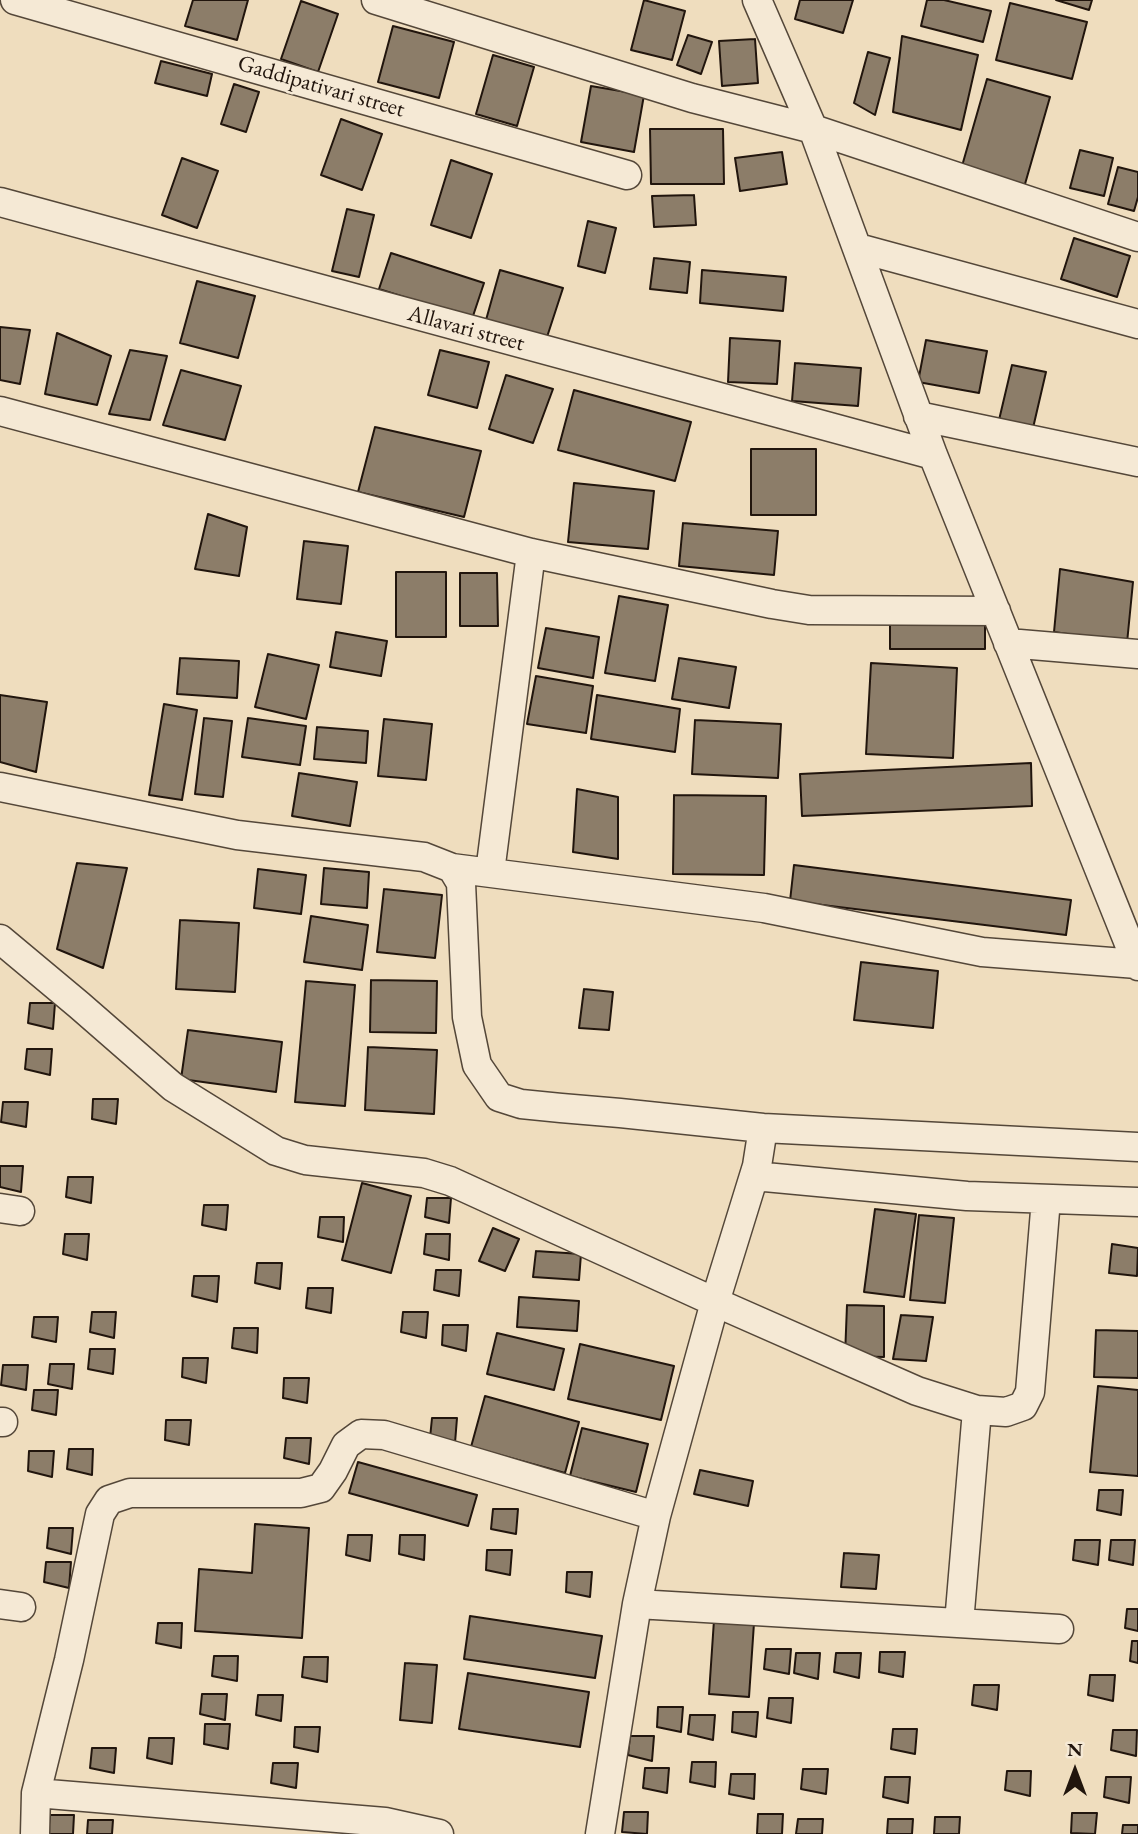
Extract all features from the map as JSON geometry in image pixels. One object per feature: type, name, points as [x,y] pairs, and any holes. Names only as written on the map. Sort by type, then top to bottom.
[{"type":"street","name":"Gaddipativari street","points":[[15,0],[626,174]]},
{"type":"street","points":[[376,0],[692,98],[813,129],[1138,237]]},
{"type":"street","points":[[0,787],[237,835],[424,858],[452,868],[764,908],[995,954],[1138,965],[933,455],[813,129],[757,0]]},
{"type":"street","name":"Allavari street","points":[[0,202],[933,455]]},
{"type":"street","points":[[858,248],[1138,324]]},
{"type":"street","points":[[0,411],[531,553],[772,604],[809,610],[996,611]]},
{"type":"street","points":[[918,416],[1138,462]]},
{"type":"street","points":[[490,872],[531,553]]},
{"type":"street","points":[[1008,643],[1138,654]]},
{"type":"street","points":[[452,868],[461,883],[467,1017],[477,1065],[499,1097],[521,1104],[967,1196],[1138,1202]]},
{"type":"street","points":[[0,939],[173,1087],[276,1151],[305,1160],[424,1173],[444,1178],[715,1303],[917,1391],[977,1410],[1006,1412],[1024,1406],[1030,1392],[1046,1199]]},
{"type":"street","points":[[759,1153],[1138,1147]]},
{"type":"street","points":[[600,1834],[637,1604],[656,1517],[759,1153]]},
{"type":"street","points":[[958,1623],[977,1410]]},
{"type":"street","points":[[35,1834],[36,1793],[69,1660],[100,1514],[110,1500],[130,1493],[301,1493],[321,1488],[346,1445],[361,1434],[384,1435],[656,1517]]},
{"type":"street","points":[[637,1604],[1059,1629]]},
{"type":"street","points":[[36,1793],[385,1822],[439,1834]]},
{"type":"building","points":[[193,0],[248,0],[237,40],[185,26]]},
{"type":"building","points":[[644,0],[685,11],[672,60],[631,50]]},
{"type":"building","points":[[800,0],[853,0],[843,33],[795,19]]},
{"type":"building","points":[[927,0],[944,0],[991,11],[983,42],[921,26]]},
{"type":"building","points":[[1056,0],[1092,0],[1089,10]]},
{"type":"building","points":[[301,1],[338,14],[318,72],[281,59]]},
{"type":"building","points":[[1010,3],[1087,22],[1072,79],[996,60]]},
{"type":"building","points":[[393,26],[454,42],[439,98],[378,82]]},
{"type":"building","points":[[688,35],[712,42],[701,74],[677,65]]},
{"type":"building","points":[[902,36],[978,55],[961,130],[893,112]]},
{"type":"building","points":[[755,39],[758,83],[722,86],[719,41]]},
{"type":"building","points":[[868,52],[890,58],[875,115],[854,103]]},
{"type":"building","points":[[493,55],[534,67],[517,126],[476,114]]},
{"type":"building","points":[[161,61],[212,74],[207,96],[155,83]]},
{"type":"building","points":[[987,79],[1050,97],[1023,191],[960,173]]},
{"type":"building","points":[[234,84],[259,92],[246,132],[221,124]]},
{"type":"building","points":[[591,86],[644,95],[634,152],[581,142]]},
{"type":"building","points":[[341,119],[382,134],[362,190],[321,175]]},
{"type":"building","points":[[650,129],[723,129],[724,184],[651,184]]},
{"type":"building","points":[[1080,150],[1113,158],[1104,196],[1070,188]]},
{"type":"building","points":[[782,152],[787,184],[740,191],[735,158]]},
{"type":"building","points":[[182,158],[218,171],[197,228],[162,215]]},
{"type":"building","points":[[451,160],[492,174],[471,238],[431,225]]},
{"type":"building","points":[[1118,167],[1138,172],[1138,197],[1134,211],[1108,204]]},
{"type":"building","points":[[694,195],[696,225],[654,227],[652,196]]},
{"type":"building","points":[[347,209],[374,215],[359,277],[332,271]]},
{"type":"building","points":[[588,221],[616,228],[605,273],[578,266]]},
{"type":"building","points":[[1074,238],[1130,256],[1117,297],[1061,279]]},
{"type":"building","points":[[391,253],[484,283],[472,319],[379,289]]},
{"type":"building","points":[[654,258],[690,262],[687,293],[650,289]]},
{"type":"building","points":[[500,270],[563,288],[547,337],[486,320]]},
{"type":"building","points":[[702,270],[786,277],[783,311],[700,303]]},
{"type":"building","points":[[197,281],[255,296],[238,358],[180,343]]},
{"type":"building","points":[[0,327],[30,330],[20,384],[0,380]]},
{"type":"building","points":[[57,333],[111,356],[97,405],[45,394]]},
{"type":"building","points":[[730,338],[780,341],[777,384],[728,382]]},
{"type":"building","points":[[926,340],[987,351],[979,393],[918,382]]},
{"type":"building","points":[[130,350],[167,356],[150,420],[109,414]]},
{"type":"building","points":[[440,350],[489,362],[477,408],[428,395]]},
{"type":"building","points":[[795,363],[861,368],[858,406],[792,401]]},
{"type":"building","points":[[1012,365],[1046,372],[1033,428],[999,420]]},
{"type":"building","points":[[181,370],[241,386],[225,440],[163,425]]},
{"type":"building","points":[[506,375],[553,389],[533,443],[489,429]]},
{"type":"building","points":[[574,390],[691,422],[675,481],[558,450]]},
{"type":"building","points":[[375,427],[481,451],[464,517],[358,492]]},
{"type":"building","points":[[751,449],[816,449],[816,515],[751,515]]},
{"type":"building","points":[[574,483],[654,491],[648,549],[568,542]]},
{"type":"building","points":[[208,514],[247,527],[239,576],[195,569]]},
{"type":"building","points":[[683,523],[778,531],[774,575],[679,566]]},
{"type":"building","points":[[304,541],[348,546],[341,604],[297,599]]},
{"type":"building","points":[[1060,569],[1133,582],[1127,643],[1054,632]]},
{"type":"building","points":[[396,572],[446,572],[446,637],[396,637]]},
{"type":"building","points":[[460,573],[497,573],[498,626],[460,626]]},
{"type":"building","points":[[619,596],[668,605],[655,681],[605,673]]},
{"type":"building","points":[[890,614],[985,614],[985,649],[890,649]]},
{"type":"building","points":[[546,628],[599,637],[593,678],[538,668]]},
{"type":"building","points":[[336,632],[387,641],[381,676],[330,667]]},
{"type":"building","points":[[268,654],[319,665],[306,719],[255,707]]},
{"type":"building","points":[[180,658],[239,661],[237,698],[177,694]]},
{"type":"building","points":[[679,658],[736,667],[729,708],[672,699]]},
{"type":"building","points":[[871,663],[957,668],[953,758],[866,754]]},
{"type":"building","points":[[536,676],[593,686],[586,733],[527,724]]},
{"type":"building","points":[[0,695],[47,702],[36,772],[0,762]]},
{"type":"building","points":[[597,695],[680,709],[675,752],[591,739]]},
{"type":"building","points":[[164,704],[197,710],[182,800],[149,795]]},
{"type":"building","points":[[204,718],[232,721],[223,797],[195,794]]},
{"type":"building","points":[[248,718],[306,726],[300,765],[242,757]]},
{"type":"building","points":[[384,719],[432,724],[426,780],[378,776]]},
{"type":"building","points":[[695,720],[781,724],[778,778],[692,774]]},
{"type":"building","points":[[317,727],[368,731],[366,763],[314,759]]},
{"type":"building","points":[[1031,763],[1032,806],[802,816],[800,774]]},
{"type":"building","points":[[299,773],[357,782],[350,826],[292,816]]},
{"type":"building","points":[[577,789],[618,797],[618,859],[573,852]]},
{"type":"building","points":[[674,795],[766,796],[764,875],[673,874]]},
{"type":"building","points":[[77,863],[127,868],[103,968],[57,949]]},
{"type":"building","points":[[794,865],[1071,900],[1066,935],[790,901]]},
{"type":"building","points":[[324,868],[369,872],[367,908],[321,904]]},
{"type":"building","points":[[258,869],[306,875],[301,914],[254,908]]},
{"type":"building","points":[[384,889],[442,895],[435,958],[377,952]]},
{"type":"building","points":[[311,916],[368,925],[362,970],[304,962]]},
{"type":"building","points":[[180,920],[239,923],[235,992],[176,989]]},
{"type":"building","points":[[861,962],[938,971],[933,1028],[854,1020]]},
{"type":"building","points":[[371,980],[437,981],[436,1033],[370,1032]]},
{"type":"building","points":[[306,981],[355,985],[345,1106],[295,1102]]},
{"type":"building","points":[[584,989],[613,992],[609,1030],[579,1028]]},
{"type":"building","points":[[30,1003],[55,1003],[53,1029],[28,1023]]},
{"type":"building","points":[[188,1030],[282,1042],[276,1092],[181,1079]]},
{"type":"building","points":[[368,1047],[437,1050],[434,1114],[365,1110]]},
{"type":"building","points":[[27,1049],[52,1049],[50,1075],[25,1069]]},
{"type":"building","points":[[93,1099],[118,1099],[116,1124],[92,1119]]},
{"type":"building","points":[[3,1102],[28,1102],[26,1127],[1,1122]]},
{"type":"building","points":[[0,1166],[23,1166],[21,1192],[0,1187]]},
{"type":"building","points":[[68,1177],[93,1177],[91,1203],[66,1197]]},
{"type":"building","points":[[362,1183],[411,1196],[391,1273],[342,1260]]},
{"type":"building","points":[[427,1198],[451,1198],[449,1223],[425,1217]]},
{"type":"building","points":[[204,1205],[228,1205],[226,1230],[202,1225]]},
{"type":"building","points":[[875,1209],[916,1214],[904,1297],[864,1292]]},
{"type":"building","points":[[919,1215],[954,1218],[945,1303],[910,1300]]},
{"type":"building","points":[[320,1217],[344,1217],[343,1242],[318,1237]]},
{"type":"building","points":[[493,1228],[519,1239],[505,1271],[479,1261]]},
{"type":"building","points":[[65,1234],[89,1234],[87,1260],[63,1254]]},
{"type":"building","points":[[426,1234],[450,1234],[449,1260],[424,1254]]},
{"type":"building","points":[[1112,1244],[1138,1248],[1137,1276],[1109,1273]]},
{"type":"building","points":[[536,1251],[581,1254],[579,1280],[533,1277]]},
{"type":"building","points":[[257,1263],[282,1263],[280,1289],[255,1283]]},
{"type":"building","points":[[436,1270],[461,1270],[459,1296],[434,1290]]},
{"type":"building","points":[[194,1276],[219,1276],[217,1302],[192,1296]]},
{"type":"building","points":[[308,1288],[333,1288],[331,1313],[306,1308]]},
{"type":"building","points":[[519,1297],[579,1301],[577,1331],[517,1327]]},
{"type":"building","points":[[847,1305],[884,1306],[884,1357],[845,1356]]},
{"type":"building","points":[[92,1312],[116,1312],[114,1338],[90,1332]]},
{"type":"building","points":[[403,1312],[428,1312],[426,1338],[401,1332]]},
{"type":"building","points":[[901,1315],[933,1317],[926,1361],[893,1359]]},
{"type":"building","points":[[34,1317],[58,1317],[56,1342],[32,1337]]},
{"type":"building","points":[[443,1325],[468,1325],[466,1351],[442,1345]]},
{"type":"building","points":[[234,1328],[258,1328],[257,1353],[232,1348]]},
{"type":"building","points":[[1096,1330],[1138,1331],[1138,1378],[1094,1377]]},
{"type":"building","points":[[497,1333],[564,1349],[554,1390],[487,1374]]},
{"type":"building","points":[[580,1344],[674,1366],[661,1420],[568,1399]]},
{"type":"building","points":[[90,1349],[115,1349],[113,1374],[88,1369]]},
{"type":"building","points":[[183,1358],[208,1358],[206,1383],[182,1377]]},
{"type":"building","points":[[50,1364],[74,1364],[72,1389],[48,1384]]},
{"type":"building","points":[[3,1365],[28,1365],[26,1390],[1,1385]]},
{"type":"building","points":[[284,1378],[309,1378],[307,1403],[283,1398]]},
{"type":"building","points":[[1098,1386],[1138,1390],[1138,1476],[1090,1472]]},
{"type":"building","points":[[34,1390],[58,1390],[56,1415],[32,1410]]},
{"type":"building","points":[[485,1396],[579,1422],[565,1473],[471,1447]]},
{"type":"building","points":[[432,1418],[457,1418],[455,1443],[430,1438]]},
{"type":"building","points":[[166,1420],[191,1420],[189,1445],[165,1440]]},
{"type":"building","points":[[582,1428],[648,1444],[636,1492],[570,1476]]},
{"type":"building","points":[[286,1438],[311,1438],[309,1464],[284,1458]]},
{"type":"building","points":[[69,1449],[93,1449],[92,1475],[67,1469]]},
{"type":"building","points":[[29,1451],[54,1451],[52,1477],[28,1471]]},
{"type":"building","points":[[358,1462],[477,1495],[468,1526],[349,1493]]},
{"type":"building","points":[[700,1470],[753,1481],[748,1506],[694,1494]]},
{"type":"building","points":[[1099,1490],[1123,1490],[1121,1515],[1097,1510]]},
{"type":"building","points":[[493,1509],[518,1509],[516,1534],[491,1529]]},
{"type":"building","points":[[255,1524],[309,1528],[302,1638],[195,1631],[199,1569],[252,1573]]},
{"type":"building","points":[[49,1528],[73,1528],[71,1554],[47,1548]]},
{"type":"building","points":[[348,1535],[372,1535],[370,1561],[346,1555]]},
{"type":"building","points":[[400,1535],[425,1535],[424,1560],[399,1554]]},
{"type":"building","points":[[1075,1540],[1100,1540],[1098,1565],[1073,1560]]},
{"type":"building","points":[[1111,1540],[1135,1540],[1133,1565],[1109,1560]]},
{"type":"building","points":[[487,1550],[512,1550],[510,1575],[486,1570]]},
{"type":"building","points":[[844,1553],[879,1555],[876,1589],[841,1587]]},
{"type":"building","points":[[46,1562],[71,1562],[69,1588],[44,1582]]},
{"type":"building","points":[[567,1572],[592,1572],[590,1597],[566,1592]]},
{"type":"building","points":[[1127,1609],[1138,1609],[1138,1631],[1125,1628]]},
{"type":"building","points":[[470,1616],[602,1636],[595,1678],[464,1659]]},
{"type":"building","points":[[714,1620],[754,1623],[749,1697],[709,1694]]},
{"type":"building","points":[[158,1623],[182,1623],[181,1648],[156,1643]]},
{"type":"building","points":[[1132,1641],[1138,1641],[1138,1663],[1130,1661]]},
{"type":"building","points":[[766,1649],[791,1649],[789,1674],[764,1669]]},
{"type":"building","points":[[880,1652],[905,1652],[903,1677],[879,1672]]},
{"type":"building","points":[[796,1653],[820,1653],[818,1679],[794,1673]]},
{"type":"building","points":[[836,1653],[861,1653],[859,1678],[834,1672]]},
{"type":"building","points":[[214,1656],[238,1656],[237,1681],[212,1676]]},
{"type":"building","points":[[304,1657],[328,1657],[327,1682],[302,1677]]},
{"type":"building","points":[[405,1663],[437,1665],[432,1723],[400,1720]]},
{"type":"building","points":[[468,1673],[589,1692],[580,1747],[459,1729]]},
{"type":"building","points":[[1090,1675],[1115,1675],[1113,1701],[1088,1695]]},
{"type":"building","points":[[974,1685],[999,1685],[997,1710],[972,1705]]},
{"type":"building","points":[[202,1694],[227,1694],[225,1720],[200,1714]]},
{"type":"building","points":[[258,1695],[283,1695],[281,1721],[256,1715]]},
{"type":"building","points":[[769,1698],[793,1698],[791,1723],[767,1718]]},
{"type":"building","points":[[658,1707],[683,1707],[681,1732],[657,1727]]},
{"type":"building","points":[[733,1712],[758,1712],[756,1737],[732,1732]]},
{"type":"building","points":[[690,1715],[715,1715],[713,1740],[688,1734]]},
{"type":"building","points":[[205,1724],[230,1724],[228,1749],[204,1744]]},
{"type":"building","points":[[295,1727],[320,1727],[318,1752],[294,1747]]},
{"type":"building","points":[[893,1729],[917,1729],[915,1754],[891,1749]]},
{"type":"building","points":[[1113,1730],[1137,1730],[1136,1756],[1111,1750]]},
{"type":"building","points":[[630,1736],[654,1736],[652,1761],[628,1755]]},
{"type":"building","points":[[149,1738],[174,1738],[172,1764],[147,1758]]},
{"type":"building","points":[[92,1748],[116,1748],[114,1773],[90,1768]]},
{"type":"building","points":[[692,1762],[716,1762],[715,1787],[690,1782]]},
{"type":"building","points":[[273,1763],[298,1763],[296,1788],[271,1783]]},
{"type":"building","points":[[645,1768],[669,1768],[667,1793],[643,1788]]},
{"type":"building","points":[[803,1769],[828,1769],[826,1794],[801,1789]]},
{"type":"building","points":[[1007,1771],[1031,1771],[1030,1796],[1005,1790]]},
{"type":"building","points":[[731,1774],[755,1774],[754,1799],[729,1794]]},
{"type":"building","points":[[885,1777],[910,1777],[908,1803],[883,1797]]},
{"type":"building","points":[[1106,1777],[1131,1777],[1129,1803],[1104,1797]]},
{"type":"building","points":[[624,1812],[648,1812],[647,1834],[622,1832]]},
{"type":"building","points":[[1072,1813],[1097,1813],[1095,1834],[1071,1833]]},
{"type":"building","points":[[758,1814],[783,1814],[782,1834],[757,1834]]},
{"type":"building","points":[[50,1815],[74,1815],[73,1834],[48,1834]]},
{"type":"building","points":[[935,1817],[960,1817],[959,1834],[934,1834]]},
{"type":"building","points":[[798,1819],[823,1819],[822,1834],[796,1834]]},
{"type":"building","points":[[888,1819],[913,1819],[912,1834],[887,1834]]},
{"type":"building","points":[[88,1820],[113,1820],[112,1834],[87,1834]]},
{"type":"building","points":[[1123,1825],[1138,1825],[1138,1834],[1122,1834]]}]
